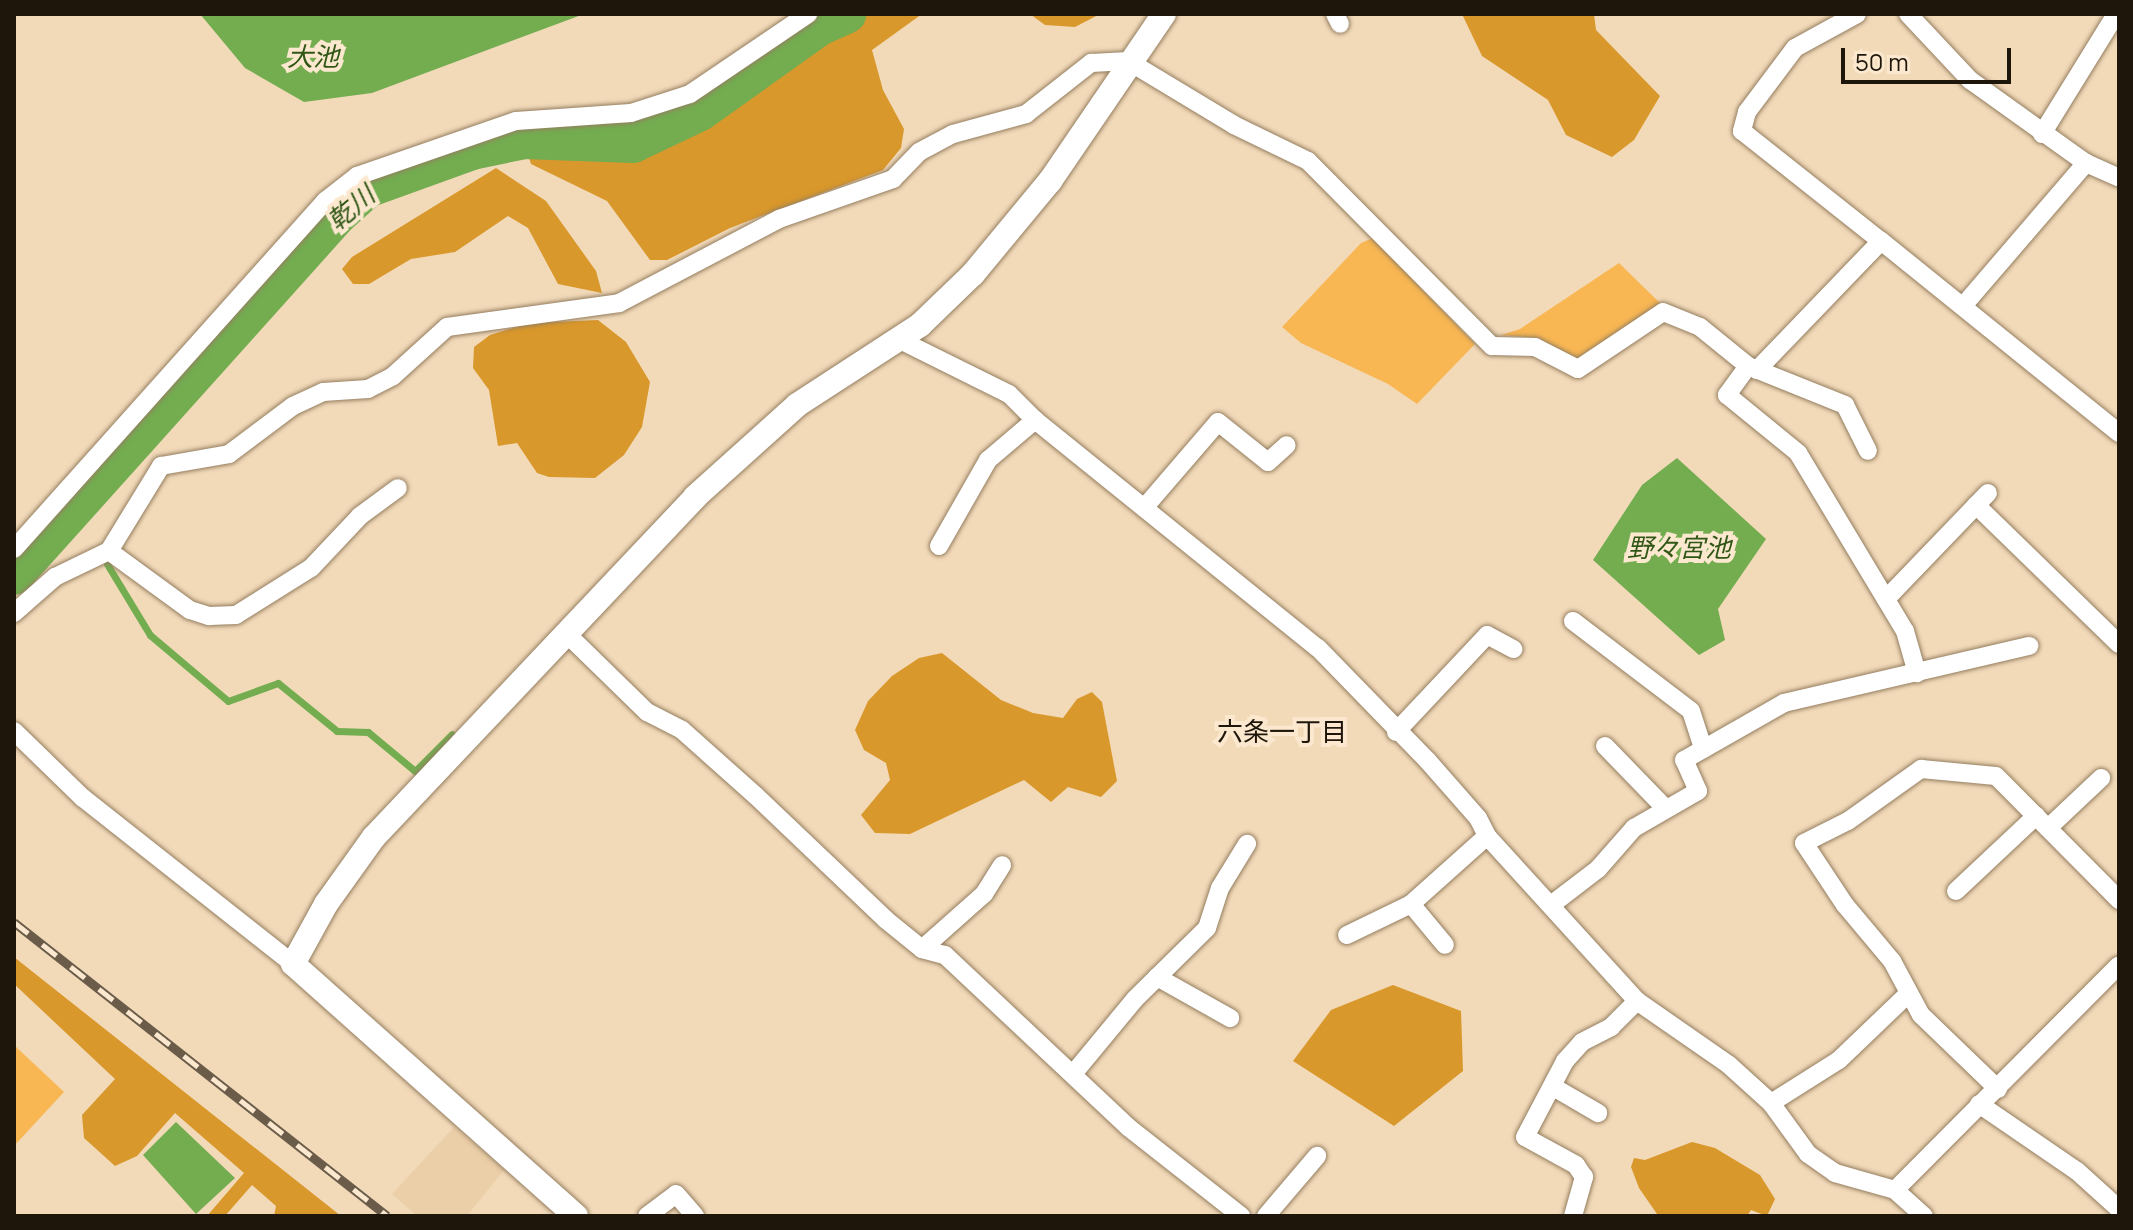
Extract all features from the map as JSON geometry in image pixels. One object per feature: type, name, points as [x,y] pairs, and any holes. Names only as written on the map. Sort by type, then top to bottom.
[{"type":"street","points":[[14,549],[325,201],[357,176],[516,121],[631,113],[690,94],[808,14]]},
{"type":"street","points":[[293,964],[326,904],[374,837],[569,636],[695,497],[797,405],[898,339],[973,274],[1050,181],[1128,61],[1164,14]]},
{"type":"street","points":[[1857,14],[1795,48],[1747,112],[1742,131],[2119,433]]},
{"type":"street","points":[[1908,14],[1970,80],[2086,163],[2119,178]]},
{"type":"street","points":[[2042,134],[2116,14]]},
{"type":"street","points":[[14,613],[55,577],[109,551],[161,466],[229,454],[293,406],[323,392],[368,389],[393,376],[447,327],[619,303],[779,219],[893,179],[919,152],[953,134],[1026,114],[1091,63],[1128,61],[1234,125],[1308,161],[1492,346],[1535,347],[1578,369],[1663,312],[1700,327],[1753,368],[1845,405],[1868,451]]},
{"type":"street","points":[[1963,306],[2086,163]]},
{"type":"street","points":[[1881,241],[1727,395],[1798,453],[1905,631],[1917,673]]},
{"type":"street","points":[[898,339],[1009,394],[1035,420],[1318,648],[1478,818],[1487,836],[1637,1001],[1729,1065],[1771,1103],[1808,1154],[1835,1173],[1895,1190],[1924,1216]]},
{"type":"street","points":[[939,546],[988,460],[1035,420]]},
{"type":"street","points":[[1144,508],[1218,422],[1268,462],[1287,445]]},
{"type":"street","points":[[109,551],[190,610],[209,616],[236,615],[311,568],[379,499],[398,488]]},
{"type":"street","points":[[1886,599],[1982,499],[2119,644]]},
{"type":"street","points":[[1573,621],[1691,711],[1703,749]]},
{"type":"street","points":[[1396,732],[1487,635],[1513,649]]},
{"type":"street","points":[[569,636],[647,712],[682,730],[922,949],[945,955],[1128,1127],[1241,1216]]},
{"type":"street","points":[[1551,905],[1598,869],[1634,828],[1698,791],[1684,760],[1784,703],[2029,646]]},
{"type":"street","points":[[14,731],[83,798],[293,964],[542,1189],[578,1215]]},
{"type":"street","points":[[1605,746],[1665,808]]},
{"type":"street","points":[[1998,1089],[1921,1015],[1892,961],[1845,905],[1804,843],[1848,821],[1921,769],[1996,776],[2119,900]]},
{"type":"street","points":[[1956,891],[2101,778]]},
{"type":"street","points":[[1347,935],[1411,904],[1487,836]]},
{"type":"street","points":[[1073,1074],[1157,977],[1207,928],[1220,888],[1247,844]]},
{"type":"street","points":[[922,949],[984,894],[1002,865]]},
{"type":"street","points":[[1411,904],[1445,945]]},
{"type":"street","points":[[1895,1190],[2119,965]]},
{"type":"street","points":[[1157,977],[1230,1018]]},
{"type":"street","points":[[1771,1103],[1839,1060],[1908,994]]},
{"type":"street","points":[[1573,1216],[1584,1177],[1576,1165],[1525,1137],[1555,1088],[1565,1061],[1582,1042],[1611,1027],[1637,1001]]},
{"type":"street","points":[[1555,1088],[1598,1113]]},
{"type":"street","points":[[1979,1104],[2077,1171],[2119,1209]]},
{"type":"street","points":[[1266,1216],[1317,1156]]},
{"type":"street","points":[[647,1216],[676,1194],[695,1216]]},
{"type":"shaded area","points":[[862,14],[922,14],[872,50],[883,90],[904,129],[901,148],[883,170],[730,228],[667,260],[650,260],[607,201],[531,164],[527,151],[536,144],[634,147],[698,117],[812,40],[832,41]]},
{"type":"shaded area","points":[[1030,14],[1100,14],[1075,27],[1045,25]]},
{"type":"shaded area","points":[[1462,14],[1594,14],[1596,30],[1660,96],[1634,140],[1612,157],[1566,135],[1548,100],[1482,56]]},
{"type":"shaded area","points":[[496,168],[546,201],[596,271],[602,293],[558,284],[528,228],[508,216],[455,252],[411,259],[369,284],[353,284],[342,269],[352,257]]},
{"type":"shaded area","points":[[1373,238],[1475,344],[1417,404],[1388,384],[1301,343],[1282,327],[1361,243]]},
{"type":"shaded area","points":[[1619,263],[1662,305],[1578,360],[1537,338],[1501,335],[1520,329]]},
{"type":"shaded area","points":[[598,320],[626,342],[650,382],[642,427],[624,455],[595,478],[549,477],[537,473],[517,443],[498,446],[489,390],[473,368],[474,347],[490,335],[529,323]]},
{"type":"shaded area","points":[[942,653],[1001,700],[1033,713],[1063,718],[1077,699],[1092,692],[1102,702],[1117,781],[1101,797],[1068,787],[1051,802],[1024,780],[910,834],[875,833],[861,815],[890,780],[886,763],[864,750],[855,730],[868,701],[892,676],[919,658]]},
{"type":"shaded area","points":[[14,957],[341,1216],[274,1216],[276,1206],[252,1185],[225,1216],[207,1216],[244,1173],[175,1113],[137,1156],[115,1166],[84,1138],[82,1115],[115,1079],[14,984]]},
{"type":"shaded area","points":[[1393,985],[1461,1011],[1463,1071],[1394,1126],[1293,1061],[1331,1010]]},
{"type":"shaded area","points":[[14,1045],[64,1092],[14,1146]]},
{"type":"shaded area","points":[[454,1127],[504,1170],[467,1216],[417,1216],[392,1194]]},
{"type":"shaded area","points":[[1692,1142],[1715,1148],[1760,1175],[1775,1199],[1767,1216],[1751,1210],[1747,1216],[1657,1214],[1639,1188],[1631,1167],[1634,1158],[1645,1160]]},
{"type":"water","name":"大池","points":[[200,14],[584,14],[372,93],[304,102],[245,68]]},
{"type":"water","name":"野々宮池","points":[[1677,458],[1766,539],[1718,609],[1725,640],[1699,655],[1593,560],[1642,485]]},
{"type":"water","points":[[176,1122],[235,1178],[196,1214],[143,1155]]},
{"type":"waterway","name":"乾川","points":[[14,575],[335,217],[367,188],[472,150],[524,139],[633,143],[700,111],[819,26],[846,14]]},
{"type":"waterway","points":[[107,564],[150,635],[228,701],[278,683],[337,731],[368,732],[415,771],[452,734]]},
{"type":"railway","points":[[14,922],[387,1216]]},
{"type":"district","name":"六条一丁目","points":[[1282,732]]}]
